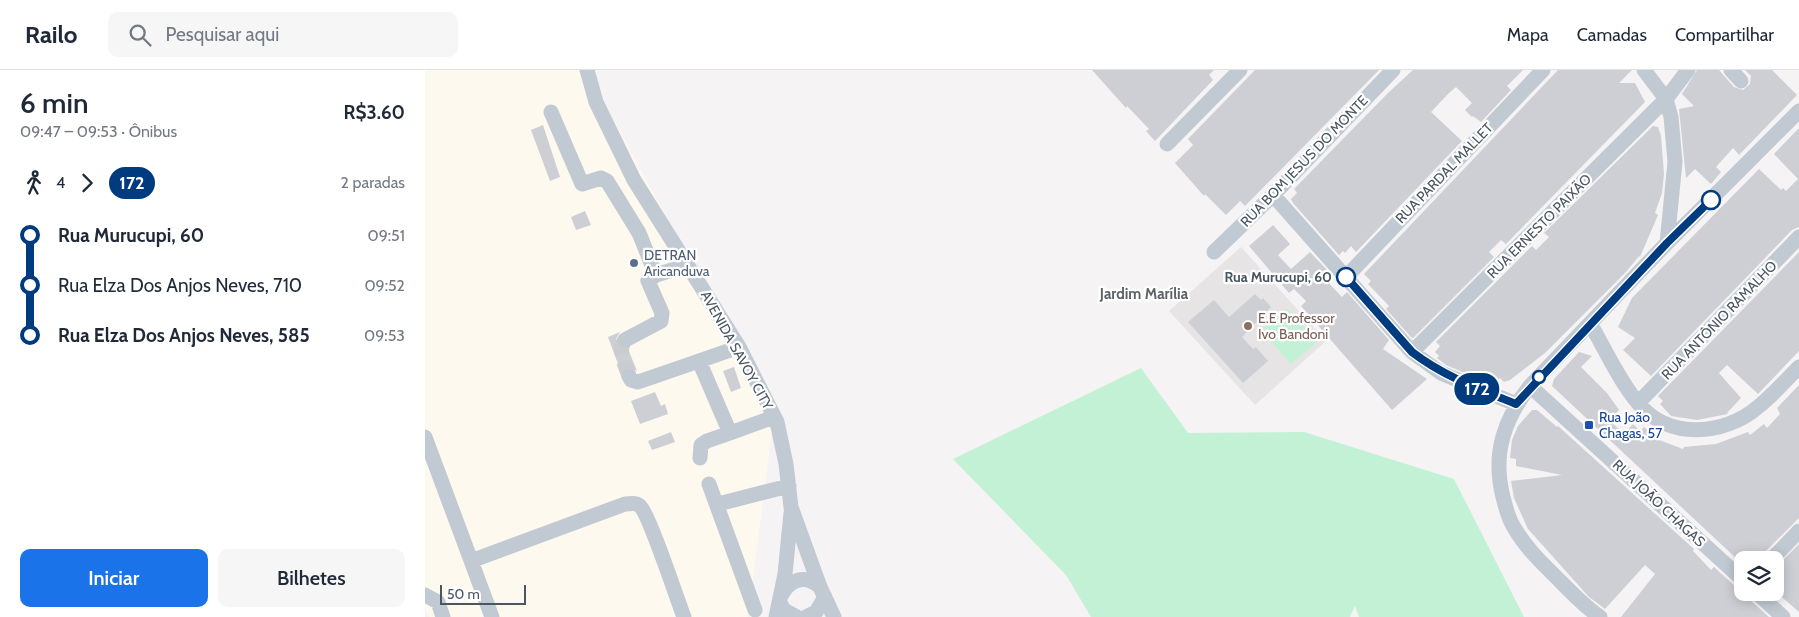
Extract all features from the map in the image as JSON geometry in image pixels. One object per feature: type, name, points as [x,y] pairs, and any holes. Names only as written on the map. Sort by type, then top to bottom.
[{"type":"street","name":"AVENIDA SAVOY CITY","points":[[587,70],[596,102],[634,180],[739,347],[774,417],[786,464],[791,507]]},
{"type":"street","points":[[1167,144],[1240,70]]},
{"type":"street","name":"RUA BOM JESUS DO MONTE","points":[[1214,252],[1273,195],[1393,70]]},
{"type":"street","name":"RUA PARDAL MALLET","points":[[1346,277],[1543,70]]},
{"type":"street","points":[[1644,70],[1666,99],[1671,117],[1675,162],[1667,243]]},
{"type":"street","name":"RUA ERNESTO PAIXÃO","points":[[1412,352],[1666,99],[1688,70]]},
{"type":"street","points":[[551,112],[582,184],[597,179],[607,181],[639,233],[656,275]]},
{"type":"street","points":[[1600,617],[1534,555],[1515,529],[1508,515],[1500,482],[1499,449],[1507,422],[1516,404],[1530,386],[1591,325],[1667,243],[1799,112]]},
{"type":"street","points":[[1273,195],[1412,352],[1441,372],[1516,404]]},
{"type":"street","name":"RUA ANTÔNIO RAMALHO","points":[[1638,403],[1799,237]]},
{"type":"street","points":[[625,340],[661,321],[662,313],[648,281],[656,275],[688,264]]},
{"type":"street","points":[[1591,325],[1638,403],[1656,420],[1673,428],[1693,430],[1718,428],[1737,421],[1758,408],[1799,367]]},
{"type":"street","points":[[629,376],[631,380],[638,382],[739,347]]},
{"type":"street","points":[[699,361],[731,433]]},
{"type":"street","name":"RUA JOÃO CHAGAS","points":[[1530,386],[1734,572]]},
{"type":"street","points":[[700,458],[699,449],[707,440],[774,417]]},
{"type":"street","points":[[425,437],[492,617]]},
{"type":"street","points":[[709,484],[718,504],[755,610]]},
{"type":"street","points":[[718,504],[789,486]]},
{"type":"street","points":[[471,561],[625,504],[635,498],[648,522],[684,617]]},
{"type":"street","points":[[791,507],[822,592],[834,617]]},
{"type":"street","points":[[779,606],[791,507]]},
{"type":"street","points":[[1780,551],[1799,531]]},
{"type":"street","points":[[779,606],[789,584],[798,580],[807,580],[822,592]]},
{"type":"street","points":[[806,617],[816,612],[822,592]]},
{"type":"street","points":[[425,595],[438,602],[443,617]]},
{"type":"street","points":[[1766,601],[1783,617]]},
{"type":"street","points":[[779,606],[797,617]]},
{"type":"shaded area","points":[[425,70],[587,70],[774,417],[748,617],[429,617],[425,607]]},
{"type":"shaded area","name":"E.E Professor Ivo Bandoni","points":[[1241,247],[1326,341],[1255,405],[1169,311]]},
{"type":"green space","points":[[1287,308],[1316,343],[1291,364],[1261,330]]},
{"type":"green space","points":[[1141,368],[1188,433],[1304,432],[1454,479],[1524,617],[1359,617],[1355,606],[1350,617],[1091,617],[1066,575],[953,459]]},
{"type":"building","points":[[1092,70],[1214,70],[1209,75],[1213,80],[1155,141],[1146,131],[1149,129],[1127,106],[1126,108]]},
{"type":"building","points":[[1255,70],[1379,70],[1245,206],[1240,201],[1226,215],[1205,194],[1204,196],[1175,163],[1193,145],[1188,139]]},
{"type":"building","points":[[1413,70],[1523,70],[1507,86],[1511,90],[1481,122],[1465,110],[1472,103],[1456,87],[1448,94],[1431,112],[1462,141],[1356,252],[1351,246],[1345,253],[1343,251],[1339,255],[1293,203],[1291,199],[1297,193],[1294,189]]},
{"type":"building","points":[[1558,70],[1632,70],[1619,83],[1635,83],[1645,102],[1506,244],[1501,240],[1489,252],[1494,257],[1413,338],[1411,337],[1386,309],[1389,306],[1368,284],[1371,281],[1364,274]]},
{"type":"building","points":[[1697,70],[1719,70],[1734,87],[1743,90],[1750,84],[1751,76],[1745,70],[1772,70],[1797,95],[1739,155],[1733,148],[1716,167],[1721,172],[1711,184],[1695,169],[1686,178],[1679,109],[1694,106],[1682,94]]},
{"type":"building","points":[[543,125],[560,177],[550,181],[531,130]]},
{"type":"building","points":[[1653,126],[1658,127],[1661,136],[1664,174],[1662,193],[1655,213],[1658,215],[1640,257],[1545,353],[1510,380],[1504,382],[1500,378],[1491,384],[1446,365],[1437,358],[1439,356],[1435,352],[1440,346],[1436,342],[1532,246],[1536,250],[1549,237],[1544,233]]},
{"type":"building","points":[[1799,128],[1799,227],[1792,230],[1651,376],[1623,350],[1635,338],[1618,327],[1632,298],[1759,169],[1781,190],[1783,188],[1786,191],[1798,179],[1774,154]]},
{"type":"building","points":[[585,211],[591,225],[576,230],[571,217]]},
{"type":"building","points":[[1273,225],[1290,244],[1278,255],[1291,269],[1310,252],[1328,271],[1322,276],[1342,297],[1347,292],[1389,340],[1383,349],[1427,379],[1392,410],[1301,306],[1306,301],[1294,289],[1289,293],[1249,246]]},
{"type":"building","points":[[1799,252],[1799,351],[1758,394],[1727,365],[1719,373],[1741,398],[1728,414],[1697,420],[1671,416],[1660,404],[1663,401],[1658,396]]},
{"type":"building","points":[[1255,294],[1261,300],[1263,298],[1271,307],[1242,337],[1253,349],[1256,347],[1268,361],[1243,383],[1188,322],[1214,300],[1229,317]]},
{"type":"building","points":[[620,332],[616,339],[617,344],[620,348],[628,349],[637,371],[629,367],[621,372],[608,337]]},
{"type":"building","points":[[1579,352],[1592,356],[1581,367],[1607,393],[1619,410],[1609,420],[1624,434],[1633,424],[1640,431],[1644,427],[1659,440],[1683,449],[1684,447],[1716,444],[1748,432],[1750,435],[1764,424],[1767,428],[1780,414],[1777,408],[1799,385],[1799,518],[1766,551],[1734,551],[1734,556],[1552,386],[1554,379]]},
{"type":"building","points":[[734,367],[741,388],[731,392],[723,371]]},
{"type":"building","points":[[655,392],[661,406],[665,404],[668,414],[640,424],[631,401]]},
{"type":"building","points":[[1532,410],[1537,410],[1558,426],[1694,549],[1693,551],[1711,570],[1714,567],[1734,585],[1734,601],[1751,601],[1769,617],[1621,617],[1655,574],[1645,565],[1605,609],[1589,597],[1528,529],[1514,498],[1511,481],[1562,475],[1516,466],[1516,459],[1510,458],[1512,440],[1518,426]]},
{"type":"building","points":[[671,432],[675,442],[652,450],[648,441]]},
{"type":"building","points":[[1799,544],[1799,612],[1784,599],[1784,559]]},
{"type":"tunnel","points":[[625,340],[622,353],[629,376]]},
{"type":"bus line","name":"172","points":[[1346,277],[1412,352],[1422,360],[1441,372],[1516,404],[1530,386],[1591,325],[1667,243],[1711,200]]},
{"type":"place","name":"DETRAN Aricanduva","points":[[634,263]]},
{"type":"place","name":"Rua Murucupi, 60","points":[[1346,277]]},
{"type":"place","name":"E.E Professor Ivo Bandoni","points":[[1248,326]]},
{"type":"place","name":"Rua João Chagas, 57","points":[[1589,425]]},
{"type":"district","name":"Jardim Marília","points":[[1144,294]]}]
